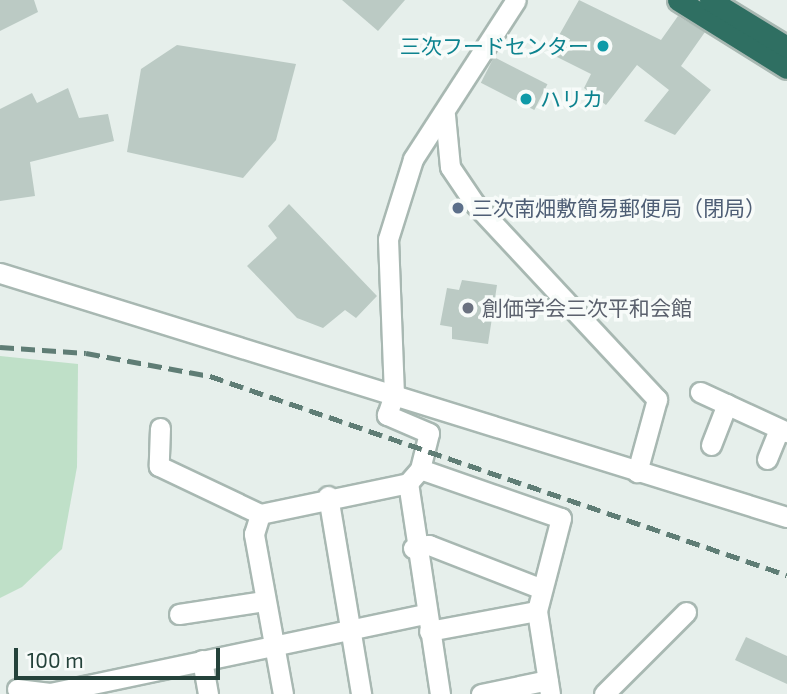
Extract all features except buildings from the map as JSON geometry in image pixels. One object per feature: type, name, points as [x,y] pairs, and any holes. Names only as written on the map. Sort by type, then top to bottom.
[{"type":"highway","points":[[678,0],[787,68]]},
{"type":"highway","points":[[710,0],[787,47]]},
{"type":"street","points":[[440,694],[413,548],[414,476],[429,433],[387,415],[394,396],[388,239],[413,159],[445,115],[516,0]]},
{"type":"street","points":[[445,115],[450,167],[475,204],[657,399],[637,472]]},
{"type":"street","points":[[0,274],[787,517]]},
{"type":"street","points":[[700,392],[783,430],[767,459]]},
{"type":"street","points":[[711,445],[727,404]]},
{"type":"street","points":[[160,428],[159,466],[260,514],[414,476],[561,518],[540,588],[537,611],[549,687],[481,694]]},
{"type":"street","points":[[328,496],[361,694]]},
{"type":"street","points":[[260,514],[254,534],[264,601],[283,694]]},
{"type":"street","points":[[413,548],[429,545],[540,588]]},
{"type":"street","points":[[179,614],[264,601]]},
{"type":"street","points":[[17,689],[50,693],[125,686],[202,660],[274,647],[350,628],[537,611]]},
{"type":"street","points":[[604,694],[686,612]]},
{"type":"street","points":[[202,660],[208,694]]},
{"type":"green space","points":[[0,356],[78,364],[77,467],[62,549],[22,587],[0,598]]},
{"type":"railway","points":[[0,347],[86,353],[210,376],[787,575]]},
{"type":"place","name":"三次フードセンター","points":[[603,46]]},
{"type":"place","name":"ハリカ","points":[[526,99]]},
{"type":"place","name":"三次南畑敷簡易郵便局（閉局）","points":[[458,208]]},
{"type":"place","name":"創価学会三次平和会館","points":[[468,308]]}]
